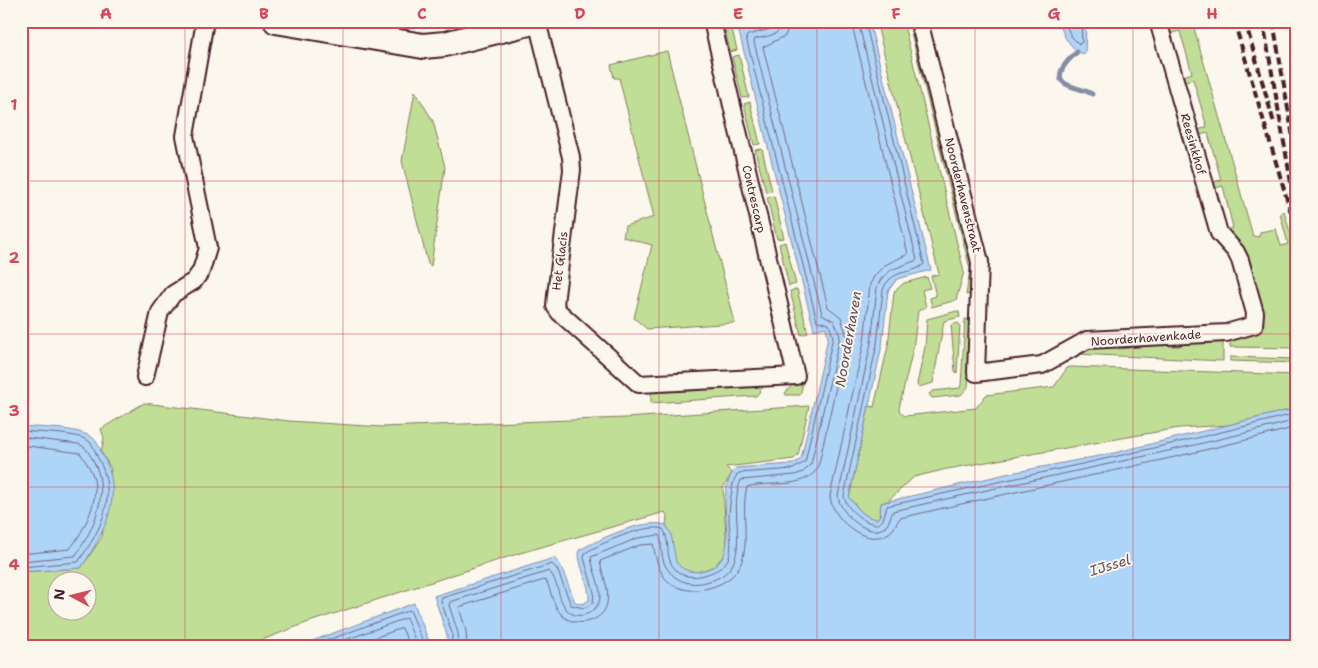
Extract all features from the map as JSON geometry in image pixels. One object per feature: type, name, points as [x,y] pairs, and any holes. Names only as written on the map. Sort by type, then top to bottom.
[{"type":"street","points":[[145,377],[160,312],[173,294],[194,281],[201,271],[208,248],[185,136],[205,21]]},
{"type":"street","points":[[276,21],[423,46],[539,27]]},
{"type":"street","name":"Contrescarp","points":[[712,21],[796,376]]},
{"type":"street","name":"Noorderhavenstraat","points":[[919,21],[980,262],[976,372]]},
{"type":"street","name":"Reesinkhof","points":[[1158,21],[1219,233],[1236,252],[1240,260]]},
{"type":"street","name":"Het Glacis","points":[[539,27],[571,163],[555,306],[559,312],[639,384],[796,376]]},
{"type":"street","name":"Noorderhavenkade","points":[[976,372],[1042,365],[1087,340],[1226,333],[1246,329],[1254,325],[1256,319],[1240,260]]},
{"type":"green space","points":[[723,21],[730,21],[737,50],[730,52]]},
{"type":"green space","points":[[876,21],[903,21],[964,272],[956,300],[932,307],[930,298],[936,296],[931,276],[939,274]]},
{"type":"green space","points":[[908,21],[912,21],[975,265],[974,293],[966,295],[970,269]]},
{"type":"green space","points":[[1178,21],[1192,21],[1253,236],[1259,237],[1260,232],[1276,229],[1281,246],[1288,244],[1280,213],[1284,211],[1297,256],[1297,348],[1230,347],[1230,337],[1248,336],[1254,333],[1226,230],[1233,228],[1223,186],[1211,189],[1209,183],[1221,180],[1208,133],[1196,136],[1195,131],[1207,127],[1193,79],[1182,82],[1180,77],[1192,73],[1180,31],[1169,34],[1167,28],[1178,25]]},
{"type":"green space","points":[[667,51],[735,323],[647,329],[634,318],[652,245],[623,237],[625,226],[654,217],[619,78],[614,78],[611,65]]},
{"type":"green space","points":[[739,55],[749,97],[742,98],[732,57]]},
{"type":"green space","points":[[415,91],[433,121],[445,167],[431,266],[428,264],[402,161]]},
{"type":"green space","points":[[750,102],[760,144],[754,145],[744,104]]},
{"type":"green space","points":[[762,149],[772,191],[766,192],[755,150]]},
{"type":"green space","points":[[774,196],[784,238],[777,239],[767,197]]},
{"type":"green space","points":[[785,242],[796,284],[789,286],[779,244]]},
{"type":"green space","points":[[927,277],[930,288],[922,290],[926,307],[918,311],[913,349],[899,408],[900,412],[905,416],[976,408],[986,395],[1054,387],[1067,368],[1071,367],[1297,375],[1297,408],[1228,425],[1179,428],[947,469],[914,477],[888,501],[881,503],[879,518],[870,518],[849,498],[869,406],[874,407],[888,346],[894,292],[904,283]]},
{"type":"green space","points":[[797,289],[808,333],[801,335],[790,291]]},
{"type":"green space","points":[[957,311],[960,317],[944,321],[933,383],[918,387],[917,384],[925,347],[927,319]]},
{"type":"green space","points":[[965,319],[971,320],[968,387],[961,395],[932,398],[929,394],[933,391],[960,388]]},
{"type":"green space","points":[[958,323],[960,325],[957,373],[955,371],[951,325]]},
{"type":"green space","points":[[1223,339],[1223,361],[1077,354],[1087,347],[1119,344],[1119,349],[1130,348],[1130,344],[1168,342],[1169,346],[1180,346],[1180,341]]},
{"type":"green space","points":[[1230,357],[1297,359],[1297,363],[1230,361]]},
{"type":"green space","points":[[805,376],[800,395],[786,395],[785,393],[800,377]]},
{"type":"green space","points":[[765,385],[756,396],[651,403],[651,390]]},
{"type":"green space","points":[[144,403],[289,421],[382,427],[625,418],[809,406],[798,455],[794,459],[726,467],[732,473],[723,488],[727,551],[715,566],[698,572],[679,567],[674,558],[666,525],[667,516],[665,512],[520,553],[306,623],[244,647],[21,647],[21,572],[48,570],[48,620],[98,620],[98,570],[51,570],[81,568],[102,537],[111,469],[101,452],[104,438],[101,429]]},
{"type":"water","points":[[781,21],[869,21],[931,270],[897,279],[888,291],[882,345],[849,498],[864,514],[877,519],[880,515],[881,503],[1006,474],[1114,453],[1297,408],[1297,647],[447,647],[447,635],[434,596],[554,558],[561,566],[575,602],[583,604],[589,600],[589,594],[580,563],[579,550],[610,535],[634,527],[645,524],[666,525],[671,534],[676,562],[684,569],[696,572],[715,565],[723,556],[727,543],[725,496],[728,481],[736,468],[793,464],[801,459],[828,338],[826,327],[814,330],[739,32]]},
{"type":"water","points":[[1058,21],[1086,21],[1085,54],[1077,52],[1066,39]]},
{"type":"water","points":[[21,426],[69,430],[86,434],[96,441],[109,469],[112,484],[112,499],[104,527],[81,568],[21,572]]},
{"type":"water","points":[[414,603],[431,647],[296,647]]},
{"type":"waterway","points":[[1077,52],[1063,67],[1060,76],[1066,84],[1092,94]]},
{"type":"railway","points":[[1234,21],[1297,233]]},
{"type":"railway","points":[[1245,21],[1274,123]]},
{"type":"railway","points":[[1263,21],[1295,206]]},
{"type":"railway","points":[[1273,21],[1297,161]]},
{"type":"water label","name":"Noorderhaven","points":[[848,339]]},
{"type":"water label","name":"IJssel","points":[[1110,565]]}]
